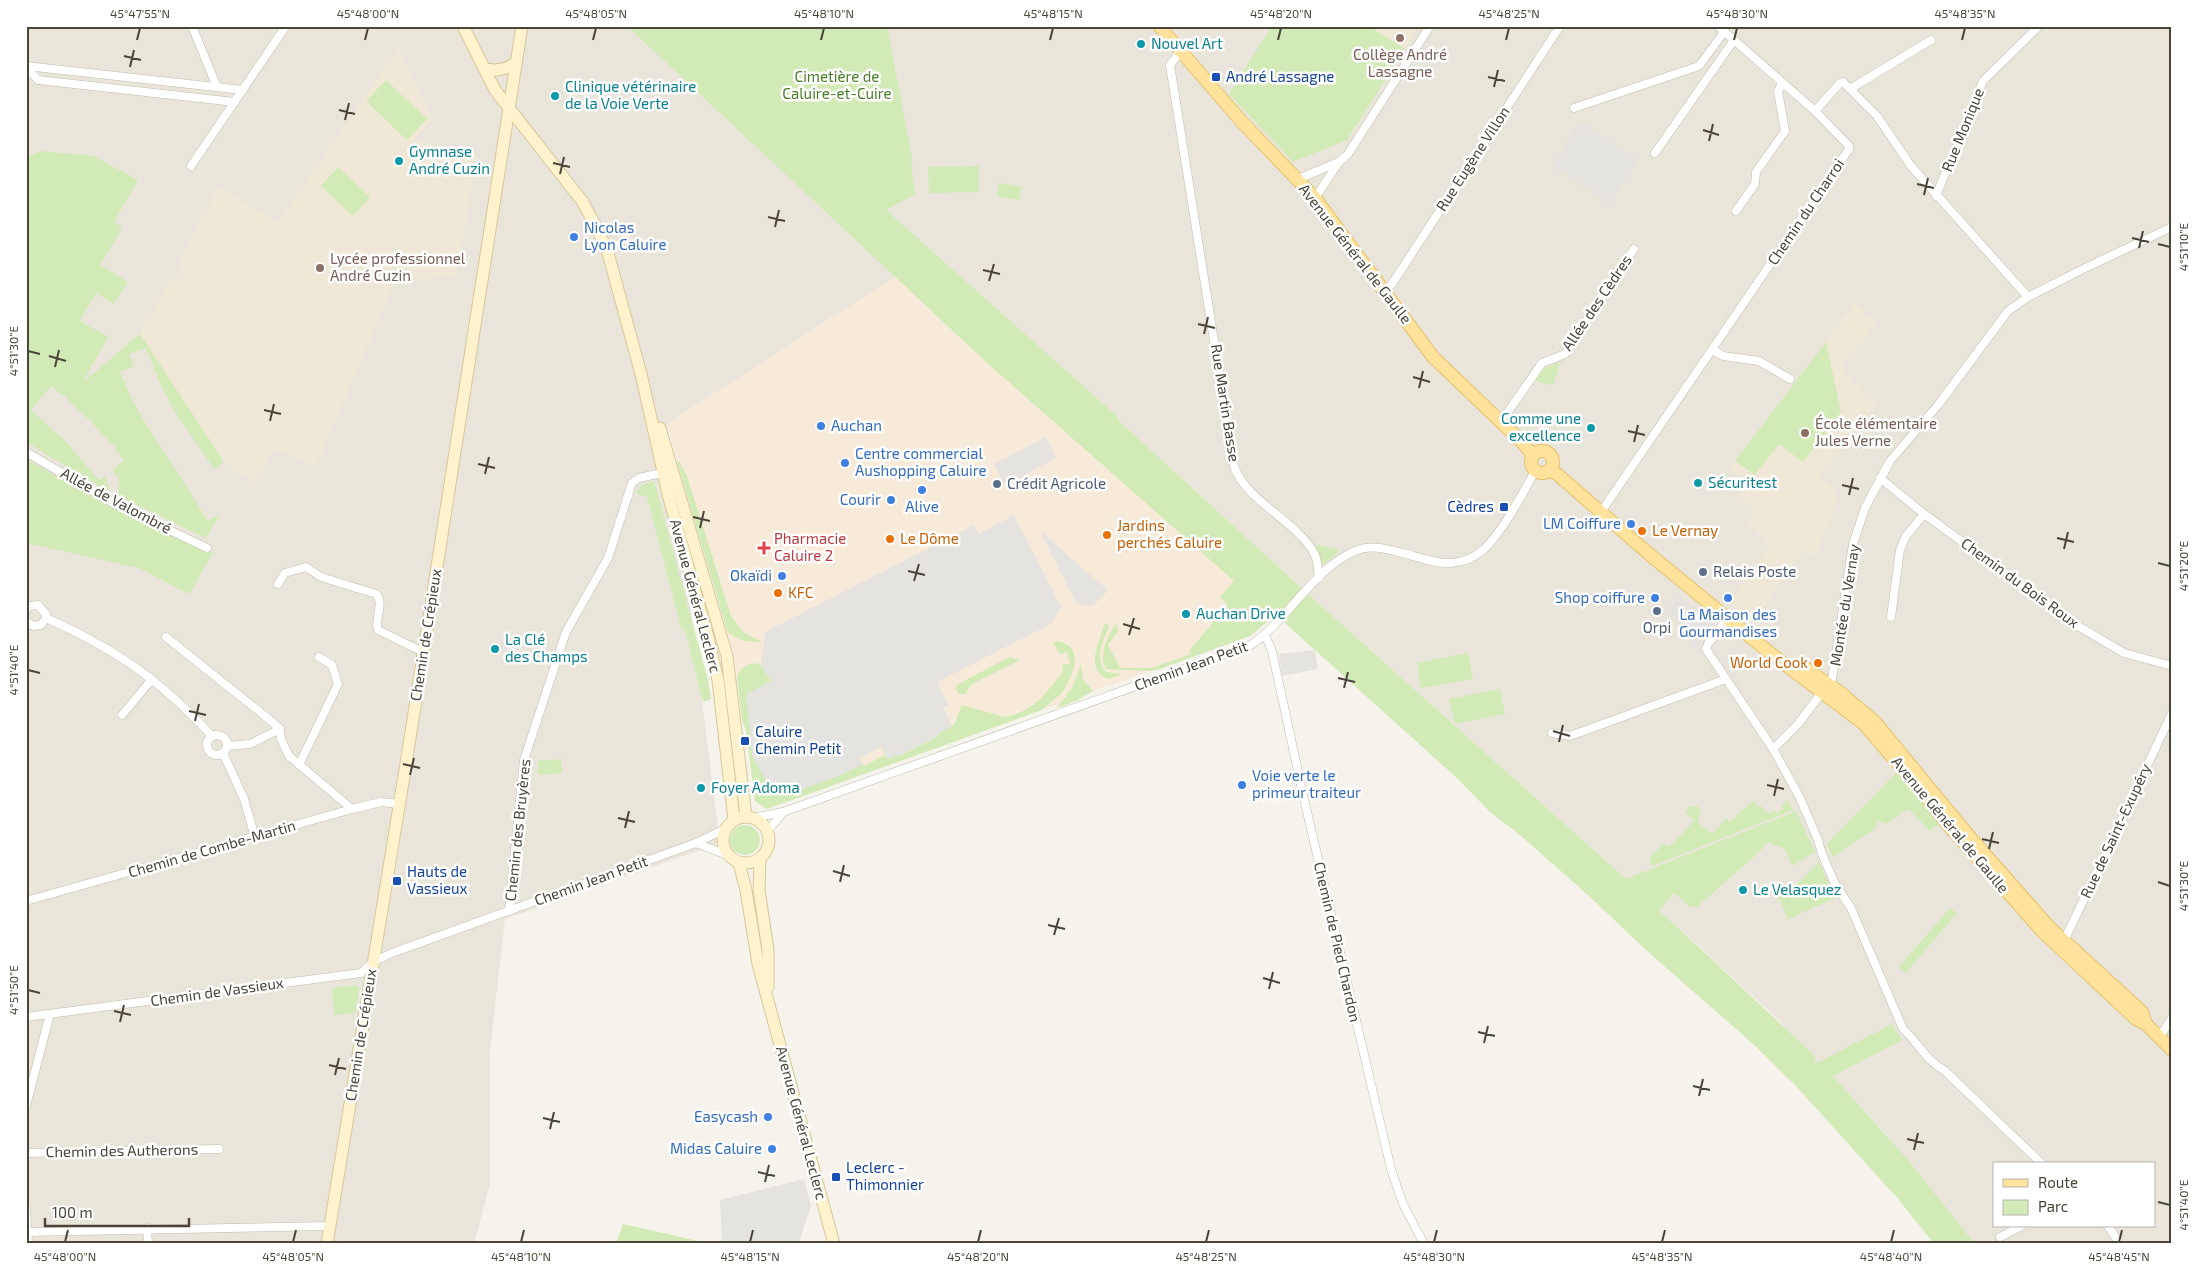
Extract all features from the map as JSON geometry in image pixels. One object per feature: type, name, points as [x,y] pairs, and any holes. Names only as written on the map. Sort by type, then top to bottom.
[{"type":"main road","name":"Avenue Général Leclerc","points":[[463,26],[494,90],[568,181],[598,230],[615,273],[668,471],[718,680],[734,820]]},
{"type":"main road","name":"Chemin de Crépieux","points":[[327,1244],[399,804],[522,26]]},
{"type":"main road","name":"Avenue Général de Gaulle","points":[[1159,26],[1242,122],[1315,198],[1433,357],[1524,444],[1533,456]]},
{"type":"main road","points":[[484,69],[502,70],[516,63]]},
{"type":"main road","points":[[1539,451],[1550,454],[1554,460],[1550,471],[1544,474],[1535,471],[1531,463],[1533,456],[1539,451]]},
{"type":"main road","name":"Avenue Général Leclerc","points":[[668,471],[727,656],[749,817]]},
{"type":"main road","name":"Avenue Général de Gaulle","points":[[1550,471],[1557,474],[1649,554],[1728,618],[1748,633],[1774,646],[1826,688],[1868,729],[1993,877],[2136,1019],[2146,1024],[2160,1036],[2172,1050]]},
{"type":"main road","points":[[749,817],[764,825],[768,831],[769,845],[760,859],[754,863],[739,863],[727,854],[723,841],[726,829],[734,820],[749,817]]},
{"type":"main road","name":"Avenue Général Leclerc","points":[[760,859],[759,890],[768,950],[768,1001]]},
{"type":"main road","name":"Avenue Général Leclerc","points":[[739,863],[746,890],[755,953],[832,1243]]},
{"type":"street","points":[[192,26],[217,88]]},
{"type":"street","points":[[192,166],[286,26]]},
{"type":"street","points":[[1315,198],[1339,162],[1353,146],[1430,26]]},
{"type":"street","name":"Rue Eugène Villon","points":[[1385,290],[1392,284],[1560,26]]},
{"type":"street","name":"Rue Monique","points":[[1936,196],[1983,81],[2039,26]]},
{"type":"street","points":[[1574,108],[1699,66],[1721,29],[1815,111],[1838,84],[1843,82],[1877,116],[1911,166],[2028,298]]},
{"type":"street","points":[[1655,153],[1734,40]]},
{"type":"street","points":[[1850,89],[1931,40]]},
{"type":"street","name":"Rue Martin Basse","points":[[1180,52],[1170,65],[1174,97],[1191,185],[1234,466],[1243,484],[1312,550],[1317,560],[1319,578]]},
{"type":"street","points":[[26,67],[242,90]]},
{"type":"street","points":[[26,67],[38,80],[235,102]]},
{"type":"street","points":[[1736,211],[1755,184],[1756,172],[1785,131],[1778,91],[1782,84]]},
{"type":"street","name":"Chemin du Charroi","points":[[1601,512],[1849,149],[1849,146],[1815,111]]},
{"type":"street","points":[[1298,179],[1339,162]]},
{"type":"street","name":"Montée du Vernay","points":[[1772,749],[1798,724],[1826,688],[1834,674],[1851,553],[1865,508],[1890,461],[1938,405],[2007,312],[2028,298],[2172,227]]},
{"type":"street","name":"Allée des Cèdres","points":[[1500,422],[1542,363],[1565,354],[1634,249]]},
{"type":"street","points":[[1713,350],[1723,356],[1759,361],[1790,379]]},
{"type":"street","name":"Allée de Valombré","points":[[26,452],[113,502],[207,548]]},
{"type":"street","name":"Chemin des Bruyères","points":[[508,911],[524,760],[559,651],[566,632],[608,558],[632,483],[640,478],[668,471]]},
{"type":"street","name":"Chemin Jean Petit","points":[[749,817],[783,812],[1250,645],[1278,623],[1319,578],[1341,558],[1364,548],[1383,548],[1440,562],[1460,562],[1473,557],[1483,550],[1494,537],[1535,471]]},
{"type":"street","name":"Chemin du Bois Roux","points":[[1880,478],[1924,514],[2078,626],[2124,653],[2172,666]]},
{"type":"street","points":[[1891,617],[1900,550],[1906,536],[1924,514]]},
{"type":"street","points":[[278,584],[285,573],[304,567],[321,577],[376,594],[380,600],[378,630],[423,652]]},
{"type":"street","points":[[26,610],[30,606],[38,605],[45,610],[46,618],[41,625],[36,626],[26,621]]},
{"type":"street","points":[[46,618],[103,646],[152,679],[188,711],[212,736]]},
{"type":"street","points":[[1728,618],[1706,646],[1708,653],[1772,749],[1800,798],[1835,884],[1851,910],[1903,1029],[1914,1038],[1936,1066],[1944,1070],[2040,1162]]},
{"type":"street","name":"Chemin de Pied Chardon","points":[[1265,635],[1272,651],[1304,799],[1391,1169],[1403,1204],[1424,1244]]},
{"type":"street","points":[[166,637],[280,729],[281,739],[287,751],[299,765],[352,809]]},
{"type":"street","points":[[299,765],[338,684],[332,665],[319,657]]},
{"type":"street","points":[[122,715],[152,679]]},
{"type":"street","points":[[1552,733],[1570,736],[1726,679]]},
{"type":"street","name":"Rue de Saint-Exupéry","points":[[2062,945],[2172,713]]},
{"type":"street","points":[[255,837],[244,799],[225,750],[224,737],[218,734],[212,736],[208,742],[208,749],[213,754],[225,750],[250,744],[280,729]]},
{"type":"street","name":"Chemin de Combe-Martin","points":[[26,901],[352,809],[381,802],[399,804]]},
{"type":"street","points":[[768,831],[783,812]]},
{"type":"street","name":"Chemin Jean Petit","points":[[373,962],[392,953],[696,844],[726,829]]},
{"type":"street","points":[[696,844],[727,854]]},
{"type":"street","name":"Chemin de Vassieux","points":[[26,1017],[360,973],[373,962]]},
{"type":"street","points":[[26,1106],[29,1086],[50,1014]]},
{"type":"street","points":[[2160,1036],[2172,1018]]},
{"type":"street","name":"Chemin des Autherons","points":[[26,1153],[219,1149]]},
{"type":"street","points":[[26,1207],[28,1244]]},
{"type":"street","points":[[28,1232],[147,1228],[330,1226]]},
{"type":"street","points":[[147,1228],[148,1244]]},
{"type":"street","points":[[2000,1237],[2018,1228]]},
{"type":"street","points":[[2109,1228],[2120,1244]]},
{"type":"shaded area","points":[[26,26],[2172,26],[2172,1244],[1975,1244],[1891,1140],[1820,1062],[1817,1063],[1814,1056],[1773,1015],[1626,879],[1309,595],[1118,420],[1117,417],[886,211],[895,277],[667,424],[720,843],[505,919],[490,1051],[490,1184],[474,1244],[26,1244]]},
{"type":"shaded area","name":"Collège André Lassagne","points":[[1369,26],[1419,26],[1405,49]]},
{"type":"shaded area","name":"Lycée professionnel André Cuzin","points":[[398,49],[432,119],[414,139],[477,156],[456,278],[441,277],[394,284],[316,466],[274,449],[254,483],[224,462],[140,334],[170,280],[179,284],[186,270],[178,266],[219,187],[278,223]]},
{"type":"shaded area","points":[[1581,121],[1638,160],[1610,204],[1581,184],[1585,178],[1583,176],[1579,182],[1552,166]]},
{"type":"shaded area","points":[[895,277],[986,362],[1269,612],[1254,634],[1250,636],[1094,691],[1066,705],[1057,708],[1058,704],[767,809],[755,801],[734,655],[667,424]]},
{"type":"shaded area","name":"École élémentaire Jules Verne","points":[[1855,304],[1876,323],[1840,368],[1876,405],[1819,477],[1839,494],[1816,556],[1803,549],[1754,621],[1730,603],[1771,544],[1748,523],[1756,512],[1738,496],[1748,483],[1729,469]]},
{"type":"shaded area","points":[[1046,437],[1056,458],[1005,486],[994,464]]},
{"type":"shaded area","points":[[1014,515],[1061,607],[1051,624],[937,682],[948,705],[943,708],[952,726],[940,732],[937,737],[899,756],[887,759],[881,747],[860,758],[863,764],[841,775],[794,792],[791,786],[772,793],[752,755],[746,694],[771,681],[761,665],[765,632],[974,525],[979,534]]},
{"type":"shaded area","points":[[1040,531],[1104,587],[1107,592],[1093,606],[1084,606],[1074,599]]},
{"type":"shaded area","points":[[1678,596],[1715,625],[1695,649],[1677,626],[1680,624],[1668,609]]},
{"type":"shaded area","points":[[1315,650],[1318,669],[1282,676],[1279,654]]},
{"type":"shaded area","points":[[804,1179],[811,1206],[797,1244],[722,1244],[720,1200]]},
{"type":"green space","name":"Cimetière de Caluire-et-Cuire","points":[[627,26],[887,26],[913,163],[911,164],[915,194],[886,210],[1118,417],[1118,420],[1309,595],[1626,879],[1796,811],[1815,852],[1792,866],[1785,849],[1768,842],[1697,907],[1691,907],[1674,893],[1659,910],[1815,1056],[1814,1059],[1817,1063],[1892,1024],[1902,1040],[1833,1076],[1909,1161],[1975,1244],[1934,1244],[1899,1200],[1796,1086],[1752,1043],[1647,951],[1520,835],[1490,812],[1458,779],[1276,615],[1250,636],[1160,669],[1149,671],[1106,669],[1103,657],[1104,651],[1107,639],[1116,623],[1118,631],[1108,645],[1120,668],[1152,668],[1191,654],[1189,651],[1228,605],[1220,597],[1234,581],[986,362]]},
{"type":"green space","points":[[1272,26],[1369,26],[1405,49],[1347,140],[1293,162],[1229,94]]},
{"type":"green space","points":[[386,80],[427,119],[407,140],[366,101]]},
{"type":"green space","points":[[41,151],[93,156],[138,180],[114,222],[122,228],[100,265],[128,282],[114,304],[96,293],[80,321],[108,337],[82,383],[140,334],[224,462],[214,469],[174,410],[160,383],[146,348],[129,354],[134,366],[120,372],[139,412],[207,521],[220,514],[206,538],[118,496],[119,479],[113,470],[124,460],[115,449],[114,444],[112,445],[92,423],[93,421],[90,418],[88,419],[64,394],[62,395],[51,386],[31,410],[66,442],[99,480],[105,476],[109,490],[106,490],[26,442],[26,157]]},
{"type":"green space","points":[[979,166],[979,192],[929,193],[928,167]]},
{"type":"green space","points":[[338,167],[370,197],[353,216],[321,186]]},
{"type":"green space","points":[[999,183],[1021,186],[1019,200],[997,197]]},
{"type":"green space","points":[[1826,342],[1841,412],[1803,462],[1779,444],[1755,475],[1735,461]]},
{"type":"green space","points":[[1560,362],[1553,385],[1535,381],[1544,368]]},
{"type":"green space","points":[[26,459],[113,508],[213,553],[189,594],[139,568],[26,543]]},
{"type":"green space","points":[[679,461],[687,476],[731,616],[744,633],[764,643],[741,640],[728,633],[677,462]]},
{"type":"green space","points":[[654,481],[708,680],[711,699],[703,702],[685,630],[682,631],[647,497],[636,493],[641,486]]},
{"type":"green space","points":[[1318,545],[1338,550],[1339,552],[1322,565],[1315,548]]},
{"type":"green space","points":[[1107,623],[1109,627],[1104,638],[1100,656],[1102,667],[1106,672],[1122,674],[1108,679],[1097,669],[1095,662],[1097,646],[1104,625]]},
{"type":"green space","points":[[1058,641],[1073,650],[1074,666],[1072,674],[1059,697],[1042,710],[767,809],[755,801],[737,677],[747,665],[754,663],[761,665],[771,681],[772,793],[791,786],[794,792],[841,775],[863,764],[864,766],[885,755],[887,759],[899,756],[937,737],[940,732],[954,725],[962,705],[1005,717],[1024,711],[1051,687],[1063,671],[1062,665],[1070,664],[1067,652],[1060,654],[1053,643]]},
{"type":"green space","points":[[1468,653],[1473,679],[1421,688],[1417,663]]},
{"type":"green space","points":[[1010,657],[1020,660],[972,684],[965,694],[958,694],[956,688],[958,684]]},
{"type":"green space","points":[[1081,664],[1083,679],[1093,691],[1076,701],[1057,708],[1073,686]]},
{"type":"green space","points":[[1500,689],[1505,714],[1455,724],[1449,699]]},
{"type":"green space","points":[[561,759],[562,773],[539,775],[538,761]]},
{"type":"green space","points":[[1898,771],[1939,824],[1930,831],[1908,809],[1886,824],[1879,821],[1876,824],[1876,829],[1851,844],[1833,858],[1827,844]]},
{"type":"green space","points":[[1754,800],[1757,806],[1761,806],[1769,814],[1774,811],[1777,813],[1783,809],[1782,806],[1788,800],[1793,810],[1652,866],[1649,858],[1664,843],[1669,847],[1694,821],[1685,811],[1690,806],[1698,806],[1700,812],[1698,822],[1712,834],[1726,818],[1730,822]]},
{"type":"green space","points":[[745,825],[756,829],[760,840],[756,851],[745,855],[734,851],[730,840],[734,829]]},
{"type":"green space","points":[[1819,862],[1835,898],[1788,919],[1778,896],[1798,883]]},
{"type":"green space","points":[[1950,908],[1957,913],[1906,973],[1899,967]]},
{"type":"green space","points":[[355,985],[359,989],[355,1013],[334,1015],[332,988]]},
{"type":"green space","points":[[623,1224],[712,1244],[616,1244]]},
{"type":"place","name":"Collège André Lassagne","points":[[1400,38]]},
{"type":"place","name":"Nouvel Art","points":[[1141,44]]},
{"type":"place","name":"André Lassagne","points":[[1216,77]]},
{"type":"place","name":"Clinique vétérinaire de la Voie Verte","points":[[555,96]]},
{"type":"place","name":"Gymnase André Cuzin","points":[[399,161]]},
{"type":"place","name":"Nicolas Lyon Caluire","points":[[574,237]]},
{"type":"place","name":"Lycée professionnel André Cuzin","points":[[320,268]]},
{"type":"place","name":"Auchan","points":[[821,426]]},
{"type":"place","name":"Comme une excellence","points":[[1591,428]]},
{"type":"place","name":"École élémentaire Jules Verne","points":[[1805,433]]},
{"type":"place","name":"Centre commercial Aushopping Caluire","points":[[845,463]]},
{"type":"place","name":"Sécuritest","points":[[1698,483]]},
{"type":"place","name":"Crédit Agricole","points":[[997,484]]},
{"type":"place","name":"Alive","points":[[922,490]]},
{"type":"place","name":"Courir","points":[[891,500]]},
{"type":"place","name":"Cèdres","points":[[1504,507]]},
{"type":"place","name":"LM Coiffure","points":[[1631,524]]},
{"type":"place","name":"Le Vernay","points":[[1642,531]]},
{"type":"place","name":"Jardins perchés Caluire","points":[[1107,535]]},
{"type":"place","name":"Le Dôme","points":[[890,539]]},
{"type":"place","name":"Pharmacie Caluire 2","points":[[764,548]]},
{"type":"place","name":"Relais Poste","points":[[1703,572]]},
{"type":"place","name":"Okaïdi","points":[[782,576]]},
{"type":"place","name":"KFC","points":[[778,593]]},
{"type":"place","name":"Shop coiffure","points":[[1655,598]]},
{"type":"place","name":"La Maison des Gourmandises","points":[[1728,598]]},
{"type":"place","name":"Orpi","points":[[1657,611]]},
{"type":"place","name":"Auchan Drive","points":[[1186,614]]},
{"type":"place","name":"La Clé des Champs","points":[[495,649]]},
{"type":"place","name":"World Cook","points":[[1818,663]]},
{"type":"place","name":"Caluire Chemin Petit","points":[[745,741]]},
{"type":"place","name":"Voie verte le primeur traiteur","points":[[1242,785]]},
{"type":"place","name":"Foyer Adoma","points":[[701,788]]},
{"type":"place","name":"Hauts de Vassieux","points":[[397,881]]},
{"type":"place","name":"Le Velasquez","points":[[1743,890]]},
{"type":"place","name":"Easycash","points":[[768,1117]]},
{"type":"place","name":"Midas Caluire","points":[[772,1149]]},
{"type":"place","name":"Leclerc - Thimonnier","points":[[836,1177]]}]
